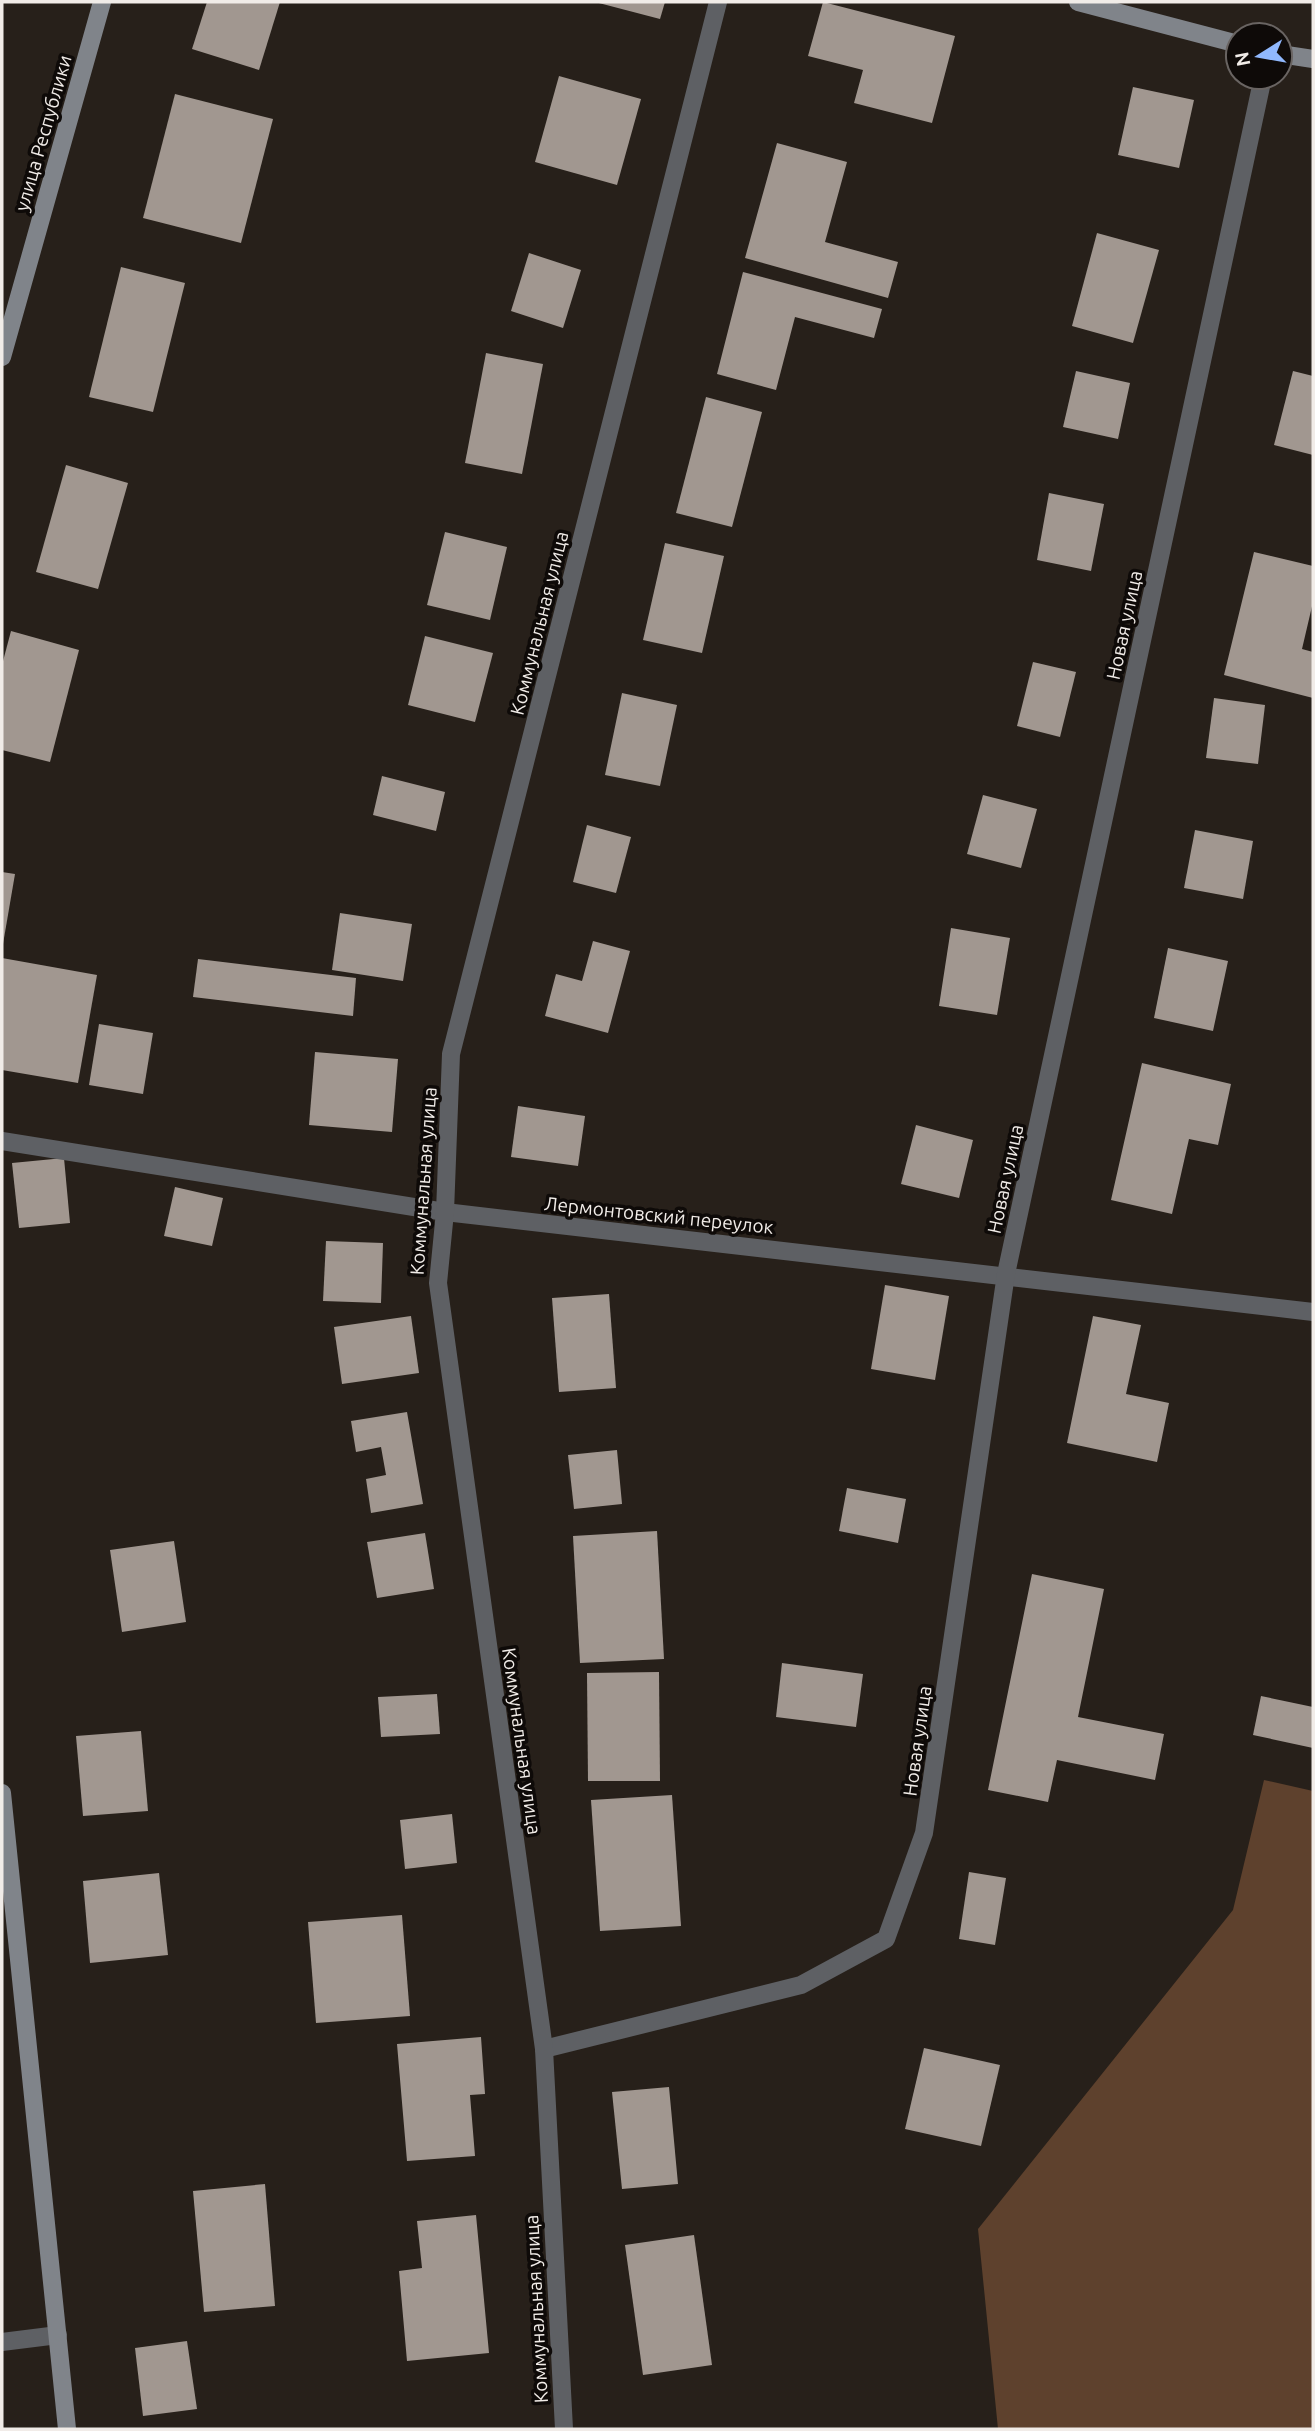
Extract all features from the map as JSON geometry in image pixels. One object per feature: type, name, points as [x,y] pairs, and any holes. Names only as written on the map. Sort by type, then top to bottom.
[{"type":"main road","name":"улица Республики","points":[[2,357],[102,2]]},
{"type":"main road","points":[[1078,2],[1224,40]]},
{"type":"main road","points":[[1294,56],[1313,59]]},
{"type":"main road","points":[[2,1793],[68,2429]]},
{"type":"street","name":"Коммунальная улица","points":[[564,2429],[544,2049],[438,1283],[446,1212],[452,1054],[718,2]]},
{"type":"street","name":"Новая улица","points":[[544,2049],[801,1985],[886,1939],[924,1833],[1006,1275],[1260,91]]},
{"type":"street","name":"Лермонтовский переулок","points":[[2,1141],[446,1212],[1313,1312]]},
{"type":"street","points":[[2,2342],[58,2335]]},
{"type":"shaded area","points":[[1264,1780],[1313,1791],[1313,2429],[998,2429],[978,2229],[1233,1910]]},
{"type":"building","points":[[207,2],[280,2],[259,70],[192,49]]},
{"type":"building","points":[[595,2],[665,2],[660,19]]},
{"type":"building","points":[[823,2],[955,36],[932,123],[854,103],[863,70],[808,56]]},
{"type":"building","points":[[559,76],[641,99],[617,185],[535,162]]},
{"type":"building","points":[[1133,87],[1194,100],[1179,168],[1118,155]]},
{"type":"building","points":[[175,94],[273,119],[241,243],[143,218]]},
{"type":"building","points":[[777,143],[847,162],[825,242],[898,262],[888,298],[745,258]]},
{"type":"building","points":[[1097,233],[1159,250],[1133,343],[1072,326]]},
{"type":"building","points":[[529,253],[581,270],[563,328],[511,311]]},
{"type":"building","points":[[121,267],[185,283],[153,412],[89,397]]},
{"type":"building","points":[[743,272],[882,309],[874,338],[795,317],[776,390],[717,374]]},
{"type":"building","points":[[486,353],[543,364],[522,474],[465,463]]},
{"type":"building","points":[[1076,371],[1130,383],[1118,439],[1063,427]]},
{"type":"building","points":[[1293,371],[1313,376],[1313,455],[1274,445]]},
{"type":"building","points":[[706,397],[762,412],[732,527],[676,513]]},
{"type":"building","points":[[66,465],[128,483],[98,589],[36,572]]},
{"type":"building","points":[[1049,493],[1104,504],[1091,571],[1037,560]]},
{"type":"building","points":[[445,532],[507,547],[490,620],[427,605]]},
{"type":"building","points":[[665,543],[724,556],[702,653],[643,640]]},
{"type":"building","points":[[1254,552],[1313,566],[1313,602],[1302,649],[1313,652],[1313,698],[1224,675]]},
{"type":"building","points":[[11,631],[79,650],[50,762],[2,750],[2,665]]},
{"type":"building","points":[[425,636],[493,653],[475,722],[408,705]]},
{"type":"building","points":[[1033,662],[1076,672],[1060,737],[1017,726]]},
{"type":"building","points":[[622,693],[677,705],[660,786],[605,775]]},
{"type":"building","points":[[1214,698],[1265,705],[1258,764],[1206,758]]},
{"type":"building","points":[[382,776],[445,792],[436,831],[373,815]]},
{"type":"building","points":[[983,795],[1037,809],[1021,868],[967,854]]},
{"type":"building","points":[[587,825],[631,837],[616,893],[573,882]]},
{"type":"building","points":[[1195,830],[1253,841],[1243,899],[1184,888]]},
{"type":"building","points":[[2,872],[15,874],[3,944],[2,944]]},
{"type":"building","points":[[340,913],[412,924],[403,981],[332,970]]},
{"type":"building","points":[[951,928],[1010,938],[997,1015],[939,1006]]},
{"type":"building","points":[[593,941],[630,951],[608,1033],[545,1016],[556,974],[582,981]]},
{"type":"building","points":[[1168,948],[1228,961],[1213,1031],[1154,1018]]},
{"type":"building","points":[[2,958],[97,975],[78,1083],[2,1070]]},
{"type":"building","points":[[198,959],[356,978],[353,1016],[193,997]]},
{"type":"building","points":[[99,1024],[153,1033],[143,1094],[89,1085]]},
{"type":"building","points":[[315,1052],[398,1059],[392,1132],[309,1125]]},
{"type":"building","points":[[1142,1063],[1231,1084],[1218,1145],[1189,1139],[1172,1214],[1111,1200]]},
{"type":"building","points":[[518,1106],[585,1116],[578,1166],[511,1157]]},
{"type":"building","points":[[916,1125],[973,1140],[959,1198],[901,1184]]},
{"type":"building","points":[[64,1158],[70,1223],[19,1228],[12,1163]]},
{"type":"building","points":[[175,1187],[223,1198],[212,1246],[164,1236]]},
{"type":"building","points":[[326,1241],[383,1243],[381,1303],[323,1301]]},
{"type":"building","points":[[885,1285],[949,1296],[935,1380],[871,1369]]},
{"type":"building","points":[[609,1294],[616,1388],[559,1392],[552,1298]]},
{"type":"building","points":[[411,1316],[419,1373],[342,1384],[334,1327]]},
{"type":"building","points":[[1093,1316],[1141,1325],[1126,1394],[1169,1403],[1157,1462],[1067,1443]]},
{"type":"building","points":[[407,1412],[423,1504],[371,1513],[366,1479],[386,1475],[381,1447],[356,1452],[351,1421]]},
{"type":"building","points":[[617,1450],[622,1504],[574,1509],[568,1455]]},
{"type":"building","points":[[847,1488],[906,1499],[898,1543],[839,1531]]},
{"type":"building","points":[[657,1531],[664,1659],[580,1663],[573,1536]]},
{"type":"building","points":[[425,1533],[434,1589],[377,1598],[367,1542]]},
{"type":"building","points":[[174,1541],[186,1622],[122,1632],[110,1550]]},
{"type":"building","points":[[1032,1574],[1104,1589],[1078,1717],[1164,1734],[1155,1780],[1057,1760],[1048,1802],[988,1790]]},
{"type":"building","points":[[782,1663],[863,1674],[856,1727],[776,1717]]},
{"type":"building","points":[[659,1672],[660,1781],[588,1781],[587,1673]]},
{"type":"building","points":[[437,1694],[440,1734],[381,1737],[378,1697]]},
{"type":"building","points":[[1261,1696],[1313,1707],[1313,1748],[1253,1735]]},
{"type":"building","points":[[141,1731],[148,1811],[83,1816],[76,1736]]},
{"type":"building","points":[[672,1795],[681,1926],[600,1931],[591,1800]]},
{"type":"building","points":[[452,1814],[457,1863],[405,1869],[400,1820]]},
{"type":"building","points":[[969,1872],[1006,1878],[995,1945],[959,1939]]},
{"type":"building","points":[[159,1873],[168,1955],[90,1963],[83,1881]]},
{"type":"building","points":[[402,1915],[410,2016],[316,2023],[308,1922]]},
{"type":"building","points":[[481,2037],[485,2094],[470,2095],[475,2156],[407,2161],[397,2044]]},
{"type":"building","points":[[924,2048],[1000,2065],[981,2146],[905,2129]]},
{"type":"building","points":[[669,2087],[678,2184],[622,2189],[612,2092]]},
{"type":"building","points":[[265,2184],[275,2306],[204,2312],[193,2191]]},
{"type":"building","points":[[476,2215],[489,2353],[407,2361],[399,2271],[422,2268],[417,2221]]},
{"type":"building","points":[[694,2235],[712,2365],[643,2375],[625,2245]]},
{"type":"building","points":[[187,2341],[197,2409],[143,2416],[135,2348]]}]
